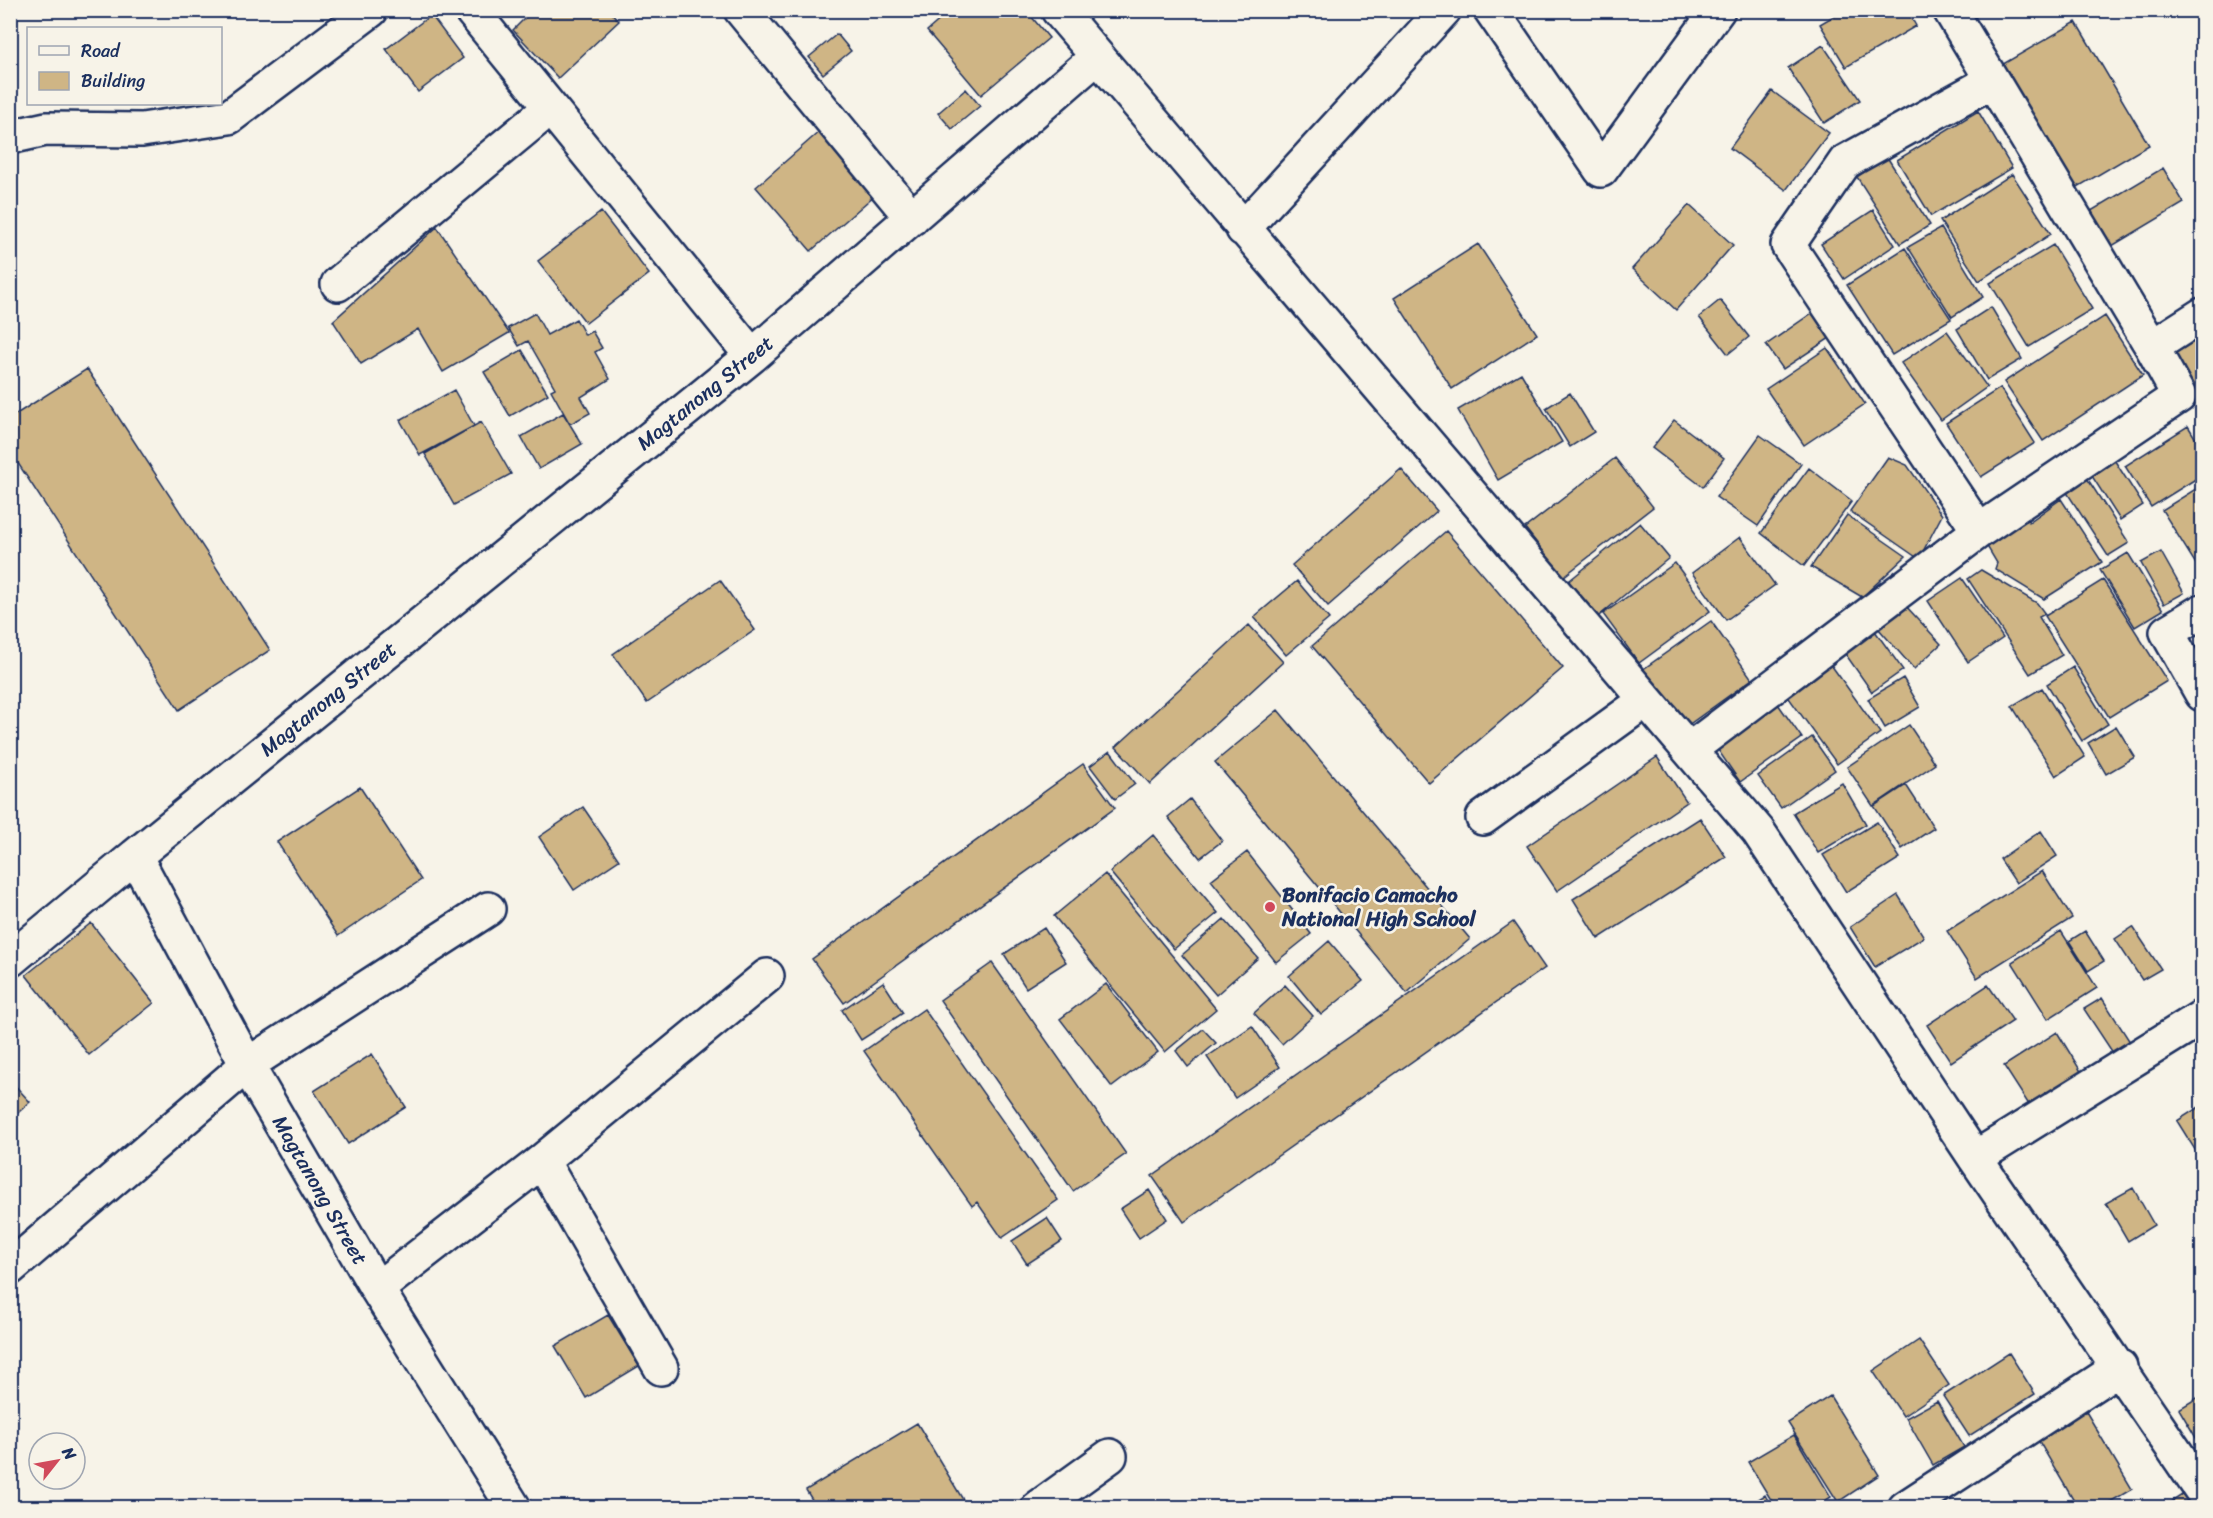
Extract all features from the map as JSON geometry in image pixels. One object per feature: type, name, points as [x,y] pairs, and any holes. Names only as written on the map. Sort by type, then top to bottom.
[{"type":"street","points":[[10,137],[46,129],[142,130],[229,117],[370,10]]},
{"type":"street","points":[[471,10],[752,356]]},
{"type":"street","points":[[741,10],[912,218]]},
{"type":"street","points":[[1058,10],[1758,831],[1975,1158],[2199,1479]]},
{"type":"street","points":[[1243,229],[1444,10]]},
{"type":"street","points":[[1491,10],[1601,170],[1718,10]]},
{"type":"street","points":[[1689,750],[1979,531],[2179,396],[1950,10]]},
{"type":"street","name":"Magtanong Street","points":[[514,1508],[377,1288],[247,1065],[135,856],[752,356],[1097,57]]},
{"type":"street","points":[[1979,531],[1788,245],[1845,162],[1992,81]]},
{"type":"street","points":[[338,284],[550,108]]},
{"type":"street","points":[[2152,347],[2202,315]]},
{"type":"street","points":[[2202,611],[2167,632],[2202,694]]},
{"type":"street","points":[[1483,818],[1646,700]]},
{"type":"street","points":[[10,960],[135,856]]},
{"type":"street","points":[[10,1268],[247,1065],[488,909]]},
{"type":"street","points":[[377,1288],[542,1161],[766,976]]},
{"type":"street","points":[[1975,1158],[2202,1017]]},
{"type":"street","points":[[542,1161],[661,1368]]},
{"type":"street","points":[[1905,1508],[2120,1367]]},
{"type":"street","points":[[1038,1508],[1110,1456]]},
{"type":"building","points":[[533,10],[609,10],[619,21],[558,78],[513,30]]},
{"type":"building","points":[[951,10],[1026,10],[1049,38],[981,95],[927,31]]},
{"type":"building","points":[[1844,10],[1907,10],[1916,26],[1846,67],[1820,24]]},
{"type":"building","points":[[431,15],[463,58],[418,92],[386,49]]},
{"type":"building","points":[[2076,22],[2149,145],[2071,191],[1998,67]]},
{"type":"building","points":[[837,34],[851,51],[823,74],[809,57]]},
{"type":"building","points":[[1823,45],[1860,100],[1824,123],[1788,68]]},
{"type":"building","points":[[966,89],[980,106],[952,129],[938,113]]},
{"type":"building","points":[[1772,91],[1829,133],[1786,190],[1730,148]]},
{"type":"building","points":[[1978,111],[2012,168],[1931,216],[1897,160]]},
{"type":"building","points":[[820,131],[876,194],[811,251],[756,187]]},
{"type":"building","points":[[1887,157],[1930,225],[1900,244],[1857,177]]},
{"type":"building","points":[[2163,168],[2184,203],[2107,249],[2086,214]]},
{"type":"building","points":[[2012,174],[2051,234],[1979,281],[1940,221]]},
{"type":"building","points":[[1689,205],[1733,245],[1676,310],[1632,269]]},
{"type":"building","points":[[1873,210],[1895,245],[1844,279],[1821,244]]},
{"type":"building","points":[[601,212],[649,274],[586,323],[538,261]]},
{"type":"building","points":[[437,227],[509,333],[443,372],[418,329],[361,364],[333,321]]},
{"type":"building","points":[[1941,228],[1983,297],[1952,317],[1908,247]]},
{"type":"building","points":[[1478,244],[1537,334],[1452,389],[1394,298]]},
{"type":"building","points":[[2053,245],[2092,309],[2029,347],[1990,283]]},
{"type":"building","points":[[1905,248],[1951,319],[1892,355],[1847,285]]},
{"type":"building","points":[[1720,300],[1749,337],[1728,354],[1699,317]]},
{"type":"building","points":[[1991,307],[2022,359],[1987,380],[1957,329]]},
{"type":"building","points":[[535,313],[547,335],[576,319],[585,335],[592,331],[602,348],[595,352],[610,379],[581,397],[590,413],[570,424],[551,390],[555,388],[528,341],[519,346],[508,328]]},
{"type":"building","points":[[1812,313],[1830,338],[1783,369],[1766,345]]},
{"type":"building","points":[[2105,316],[2143,375],[2043,441],[2004,382]]},
{"type":"building","points":[[1947,331],[1987,387],[1941,420],[1901,363]]},
{"type":"building","points":[[2202,337],[2202,401],[2199,403],[2170,356]]},
{"type":"building","points":[[1827,348],[1865,404],[1804,445],[1766,389]]},
{"type":"building","points":[[522,350],[548,394],[510,416],[484,372]]},
{"type":"building","points":[[87,369],[270,650],[179,710],[10,451],[10,418]]},
{"type":"building","points":[[1521,373],[1562,442],[1498,480],[1458,410]]},
{"type":"building","points":[[2000,388],[2035,443],[1981,477],[1946,423]]},
{"type":"building","points":[[454,390],[474,426],[420,455],[400,420]]},
{"type":"building","points":[[1570,393],[1594,432],[1570,447],[1546,408]]},
{"type":"building","points":[[563,413],[582,444],[539,469],[521,437]]},
{"type":"building","points":[[1674,420],[1724,458],[1703,487],[1652,448]]},
{"type":"building","points":[[481,422],[511,474],[454,505],[425,454]]},
{"type":"building","points":[[2188,426],[2202,449],[2202,475],[2151,507],[2125,466]]},
{"type":"building","points":[[1760,435],[1801,464],[1758,526],[1716,497]]},
{"type":"building","points":[[1888,457],[1907,465],[1942,515],[1919,559],[1850,511]]},
{"type":"building","points":[[1615,458],[1653,507],[1563,577],[1525,528]]},
{"type":"building","points":[[2113,458],[2143,505],[2120,520],[2090,473]]},
{"type":"building","points":[[1809,468],[1852,501],[1804,566],[1761,533]]},
{"type":"building","points":[[1401,469],[1437,511],[1328,606],[1292,565]]},
{"type":"building","points":[[2087,478],[2129,543],[2108,556],[2066,491]]},
{"type":"building","points":[[2202,485],[2202,574],[2162,510]]},
{"type":"building","points":[[2061,499],[2102,562],[2044,599],[1995,569],[1997,563],[1985,543],[2024,515],[2029,522]]},
{"type":"building","points":[[1847,515],[1906,556],[1862,597],[1811,567]]},
{"type":"building","points":[[1640,523],[1669,558],[1594,620],[1565,584]]},
{"type":"building","points":[[1446,531],[1563,668],[1429,783],[1312,646]]},
{"type":"building","points":[[1740,537],[1775,585],[1726,620],[1692,573]]},
{"type":"building","points":[[2161,552],[2184,593],[2164,604],[2141,563]]},
{"type":"building","points":[[2128,553],[2163,610],[2135,627],[2100,570]]},
{"type":"building","points":[[1675,563],[1710,611],[1639,663],[1603,614]]},
{"type":"building","points":[[1981,570],[2037,603],[2045,614],[2039,617],[2062,655],[2030,674],[1968,579]]},
{"type":"building","points":[[1962,578],[2003,638],[1968,662],[1928,601]]},
{"type":"building","points":[[720,580],[755,630],[647,703],[613,654]]},
{"type":"building","points":[[2103,580],[2167,681],[2109,717],[2045,616]]},
{"type":"building","points":[[1297,581],[1329,619],[1286,655],[1254,617]]},
{"type":"building","points":[[1904,604],[1941,644],[1914,669],[1878,628]]},
{"type":"building","points":[[1711,621],[1752,679],[1684,728],[1642,670]]},
{"type":"building","points":[[1249,625],[1283,662],[1150,784],[1116,747]]},
{"type":"building","points":[[1875,631],[1903,670],[1872,692],[1844,652]]},
{"type":"building","points":[[1829,662],[1880,733],[1837,764],[1786,694]]},
{"type":"building","points":[[2073,667],[2108,724],[2082,741],[2047,684]]},
{"type":"building","points":[[1903,678],[1920,707],[1885,728],[1868,699]]},
{"type":"building","points":[[2042,688],[2085,757],[2056,776],[2012,706]]},
{"type":"building","points":[[1778,704],[1802,738],[1740,782],[1716,747]]},
{"type":"building","points":[[1278,710],[1470,939],[1407,993],[1215,762]]},
{"type":"building","points":[[1909,725],[1935,764],[1873,806],[1847,767]]},
{"type":"building","points":[[2116,726],[2135,757],[2106,774],[2088,743]]},
{"type":"building","points":[[1812,737],[1835,770],[1781,808],[1758,776]]},
{"type":"building","points":[[1110,751],[1135,784],[1115,799],[1090,766]]},
{"type":"building","points":[[1657,757],[1687,802],[1557,891],[1527,846]]},
{"type":"building","points":[[1083,764],[1115,808],[844,1003],[812,959]]},
{"type":"building","points":[[1842,783],[1866,824],[1818,853],[1793,813]]},
{"type":"building","points":[[1906,785],[1934,828],[1902,849],[1874,806]]},
{"type":"building","points":[[360,787],[421,880],[338,936],[277,842]]},
{"type":"building","points":[[1190,799],[1222,841],[1200,858],[1168,817]]},
{"type":"building","points":[[583,807],[619,860],[574,890],[539,837]]},
{"type":"building","points":[[1700,818],[1726,857],[1598,939],[1573,899]]},
{"type":"building","points":[[1877,822],[1900,858],[1846,892],[1823,855]]},
{"type":"building","points":[[2041,831],[2057,856],[2016,883],[2000,859]]},
{"type":"building","points":[[1153,835],[1218,913],[1174,949],[1110,872]]},
{"type":"building","points":[[1247,852],[1311,934],[1276,962],[1211,880]]},
{"type":"building","points":[[2042,871],[2072,918],[1977,978],[1947,931]]},
{"type":"building","points":[[1105,874],[1216,1009],[1165,1052],[1054,916]]},
{"type":"building","points":[[1898,895],[1924,937],[1875,967],[1850,927]]},
{"type":"building","points":[[1224,919],[1258,958],[1216,995],[1182,955]]},
{"type":"building","points":[[1513,922],[1545,968],[1184,1222],[1152,1176]]},
{"type":"building","points":[[91,923],[154,1003],[89,1055],[26,975]]},
{"type":"building","points":[[2133,927],[2161,969],[2142,980],[2115,939]]},
{"type":"building","points":[[1044,928],[1066,962],[1026,988],[1004,954]]},
{"type":"building","points":[[2061,931],[2097,988],[2048,1019],[2012,962]]},
{"type":"building","points":[[2085,931],[2104,961],[2088,971],[2069,941]]},
{"type":"building","points":[[1329,941],[1363,981],[1321,1015],[1289,976]]},
{"type":"building","points":[[992,963],[1126,1154],[1073,1191],[940,1000]]},
{"type":"building","points":[[883,982],[903,1013],[861,1040],[842,1010]]},
{"type":"building","points":[[1106,984],[1158,1052],[1112,1087],[1060,1019]]},
{"type":"building","points":[[1285,985],[1313,1016],[1282,1044],[1254,1013]]},
{"type":"building","points":[[1988,985],[2013,1021],[1951,1062],[1927,1025]]},
{"type":"building","points":[[2102,998],[2132,1045],[2115,1056],[2084,1009]]},
{"type":"building","points":[[924,1009],[1058,1200],[1002,1238],[977,1202],[972,1206],[864,1051]]},
{"type":"building","points":[[1252,1026],[1280,1067],[1235,1098],[1207,1057]]},
{"type":"building","points":[[1203,1029],[1216,1043],[1188,1067],[1176,1051]]},
{"type":"building","points":[[2057,1032],[2085,1078],[2033,1111],[2004,1066]]},
{"type":"building","points":[[372,1054],[406,1107],[348,1144],[314,1091]]},
{"type":"building","points":[[10,1080],[30,1102],[10,1120]]},
{"type":"building","points":[[2202,1105],[2202,1161],[2177,1121]]},
{"type":"building","points":[[2133,1188],[2154,1225],[2128,1241],[2106,1203]]},
{"type":"building","points":[[1149,1190],[1167,1219],[1139,1238],[1120,1209]]},
{"type":"building","points":[[1047,1218],[1062,1241],[1027,1264],[1012,1241]]},
{"type":"building","points":[[608,1315],[639,1366],[586,1398],[555,1346]]},
{"type":"building","points":[[1919,1340],[1949,1385],[1903,1416],[1873,1371]]},
{"type":"building","points":[[2009,1353],[2035,1394],[1969,1436],[1943,1396]]},
{"type":"building","points":[[2202,1395],[2202,1448],[2179,1409]]},
{"type":"building","points":[[1830,1396],[1879,1475],[1838,1502],[1788,1423]]},
{"type":"building","points":[[1937,1401],[1964,1447],[1933,1465],[1906,1418]]},
{"type":"building","points":[[2085,1410],[2132,1489],[2100,1508],[2078,1508],[2037,1438]]},
{"type":"building","points":[[917,1423],[968,1508],[817,1508],[806,1490]]},
{"type":"building","points":[[1794,1435],[1831,1497],[1814,1508],[1776,1508],[1748,1462]]},
{"type":"building","points":[[2188,1491],[2199,1508],[2162,1508]]},
{"type":"building","points":[[1765,1495],[1772,1508],[1744,1508]]},
{"type":"place","name":"Bonifacio Camacho National High School","points":[[1270,907]]}]
